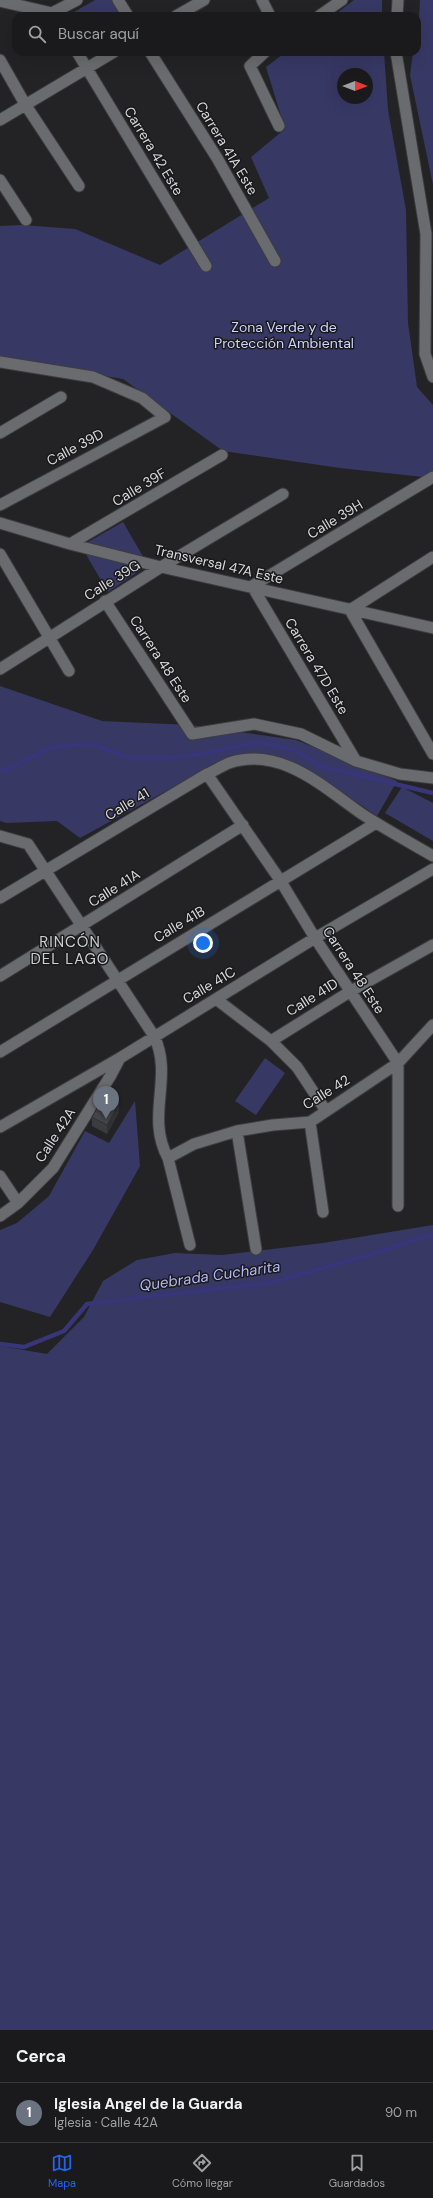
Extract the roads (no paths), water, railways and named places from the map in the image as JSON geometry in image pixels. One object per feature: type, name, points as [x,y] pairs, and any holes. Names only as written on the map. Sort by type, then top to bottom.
[{"type":"street","points":[[58,12],[77,0]]},
{"type":"street","points":[[118,0],[126,12]]},
{"type":"street","points":[[183,12],[204,0]]},
{"type":"street","points":[[262,0],[268,12]]},
{"type":"street","points":[[325,12],[342,0]]},
{"type":"street","points":[[397,12],[398,0]]},
{"type":"street","points":[[0,1],[42,12]]},
{"type":"street","name":"Carrera 42 Este","points":[[80,56],[206,266]]},
{"type":"street","points":[[0,120],[107,56]]},
{"type":"street","name":"Carrera 41A Este","points":[[153,56],[217,158],[275,261]]},
{"type":"street","points":[[261,56],[250,66],[279,126]]},
{"type":"street","points":[[397,56],[426,234],[425,354],[433,378]]},
{"type":"street","points":[[0,60],[25,104],[79,186]]},
{"type":"street","points":[[0,180],[26,220]]},
{"type":"street","name":"Calle 39D","points":[[0,505],[164,417],[142,398],[93,378],[1,363]]},
{"type":"street","points":[[0,433],[61,397]]},
{"type":"street","name":"Calle 39F","points":[[70,544],[222,454]]},
{"type":"street","name":"Calle 39H","points":[[252,586],[433,477]]},
{"type":"street","name":"Calle 39G","points":[[0,669],[105,601],[283,494]]},
{"type":"street","name":"Transversal 47A Este","points":[[0,523],[70,544],[161,567],[252,586],[350,610],[433,628]]},
{"type":"street","points":[[0,554],[51,637],[69,671]]},
{"type":"street","points":[[433,556],[350,610],[433,754]]},
{"type":"street","name":"Carrera 47D Este","points":[[252,586],[356,761]]},
{"type":"street","name":"Carrera 48 Este","points":[[105,601],[192,734],[254,724],[301,734],[356,761]]},
{"type":"street","name":"Calle 41","points":[[0,898],[207,774],[230,763],[258,760],[278,762],[295,768],[376,823]]},
{"type":"street","points":[[356,761],[400,774],[433,778]]},
{"type":"street","name":"Carrera 48 Este","points":[[207,774],[280,880],[315,938],[398,1063]]},
{"type":"street","points":[[376,823],[433,856]]},
{"type":"street","name":"Calle 41B","points":[[0,1052],[280,880],[376,823]]},
{"type":"street","name":"Calle 41A","points":[[0,976],[243,825]]},
{"type":"street","points":[[0,836],[28,844],[118,979],[160,1048],[162,1064],[158,1133],[161,1145],[168,1158],[190,1245]]},
{"type":"street","name":"Calle 41C","points":[[0,1126],[120,1058],[315,938],[433,869]]},
{"type":"street","name":"Calle 41D","points":[[271,1041],[351,991],[433,945]]},
{"type":"street","points":[[216,999],[271,1041],[297,1067],[326,1111]]},
{"type":"street","name":"Calle 42","points":[[168,1158],[194,1144],[236,1131],[273,1125],[310,1122],[398,1063],[433,1025]]},
{"type":"street","name":"Calle 42A","points":[[0,1216],[18,1203],[53,1168],[112,1075],[120,1058]]},
{"type":"street","points":[[398,1063],[398,1206]]},
{"type":"street","points":[[310,1122],[324,1212]]},
{"type":"street","points":[[236,1131],[256,1249]]},
{"type":"street","points":[[0,1176],[18,1203]]},
{"type":"waterway","points":[[0,769],[4,771],[52,747],[92,744],[129,758],[168,758],[202,754],[258,742],[295,750],[320,766],[433,793]]},
{"type":"waterway","name":"Quebrada Cucharita","points":[[0,1344],[24,1347],[64,1331],[87,1304],[270,1283],[362,1257],[433,1234]]},
{"type":"place","name":"Iglesia Angel de la Guarda","points":[[106,1119]]},
{"type":"district","name":"RINCÓN DEL LAGO","points":[[70,950]]},
{"type":"park label","name":"Zona Verde y de Protección Ambiental","points":[[284,336]]}]
